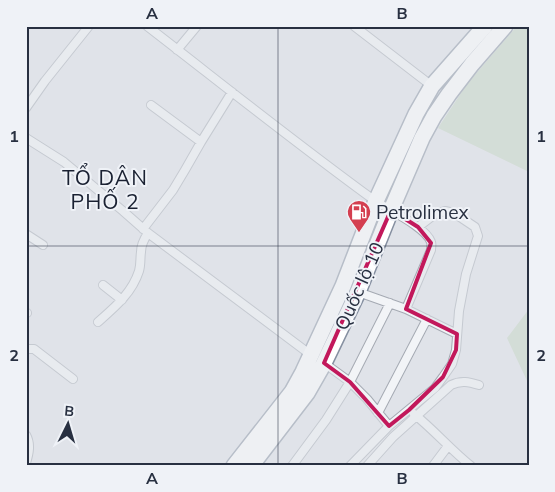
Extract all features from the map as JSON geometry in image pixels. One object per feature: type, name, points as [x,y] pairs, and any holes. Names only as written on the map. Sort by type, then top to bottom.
[{"type":"highway","name":"Quốc lộ 10","points":[[252,466],[307,393],[343,286],[376,201],[416,114],[432,86],[485,26]]},
{"type":"highway","name":"Quốc lộ 10","points":[[234,466],[292,392],[303,372],[317,359],[358,292],[422,138],[434,116],[472,64],[505,26]]},
{"type":"street","points":[[26,108],[89,26]]},
{"type":"street","points":[[147,26],[376,201],[418,227],[432,243],[431,250],[406,309]]},
{"type":"street","points":[[177,50],[197,26]]},
{"type":"street","points":[[354,26],[432,86]]},
{"type":"street","points":[[98,322],[130,291],[139,272],[141,249],[146,231],[232,92]]},
{"type":"street","points":[[151,105],[201,142]]},
{"type":"street","points":[[26,138],[64,162],[188,264],[350,382],[367,398],[389,426]]},
{"type":"street","points":[[350,466],[392,437],[435,388],[452,364],[456,350],[459,311],[466,274],[478,236],[475,227],[454,213],[445,211],[435,214],[418,227]]},
{"type":"street","points":[[26,234],[43,245]]},
{"type":"street","points":[[103,285],[122,300]]},
{"type":"street","points":[[358,292],[406,309],[457,334]]},
{"type":"street","points":[[292,466],[326,420],[350,382],[390,303]]},
{"type":"street","points":[[378,413],[427,319]]},
{"type":"street","points":[[26,349],[34,349],[73,379]]},
{"type":"street","points":[[366,466],[389,426],[413,413],[451,385],[466,381],[479,385]]},
{"type":"street","points":[[413,413],[471,466]]},
{"type":"street","points":[[26,435],[29,440],[26,462]]},
{"type":"street","points":[[433,466],[448,446]]},
{"type":"highlighted area","points":[[391,210],[418,227],[431,243],[406,309],[457,334],[456,350],[443,377],[409,410],[389,426],[350,382],[324,363]]},
{"type":"green space","points":[[517,26],[529,26],[529,172],[438,128],[467,84]]},
{"type":"green space","points":[[529,309],[529,385],[507,338]]},
{"type":"place","name":"Petrolimex","points":[[359,233]]},
{"type":"district","name":"TỔ DÂN PHỐ 2","points":[[105,189]]}]
